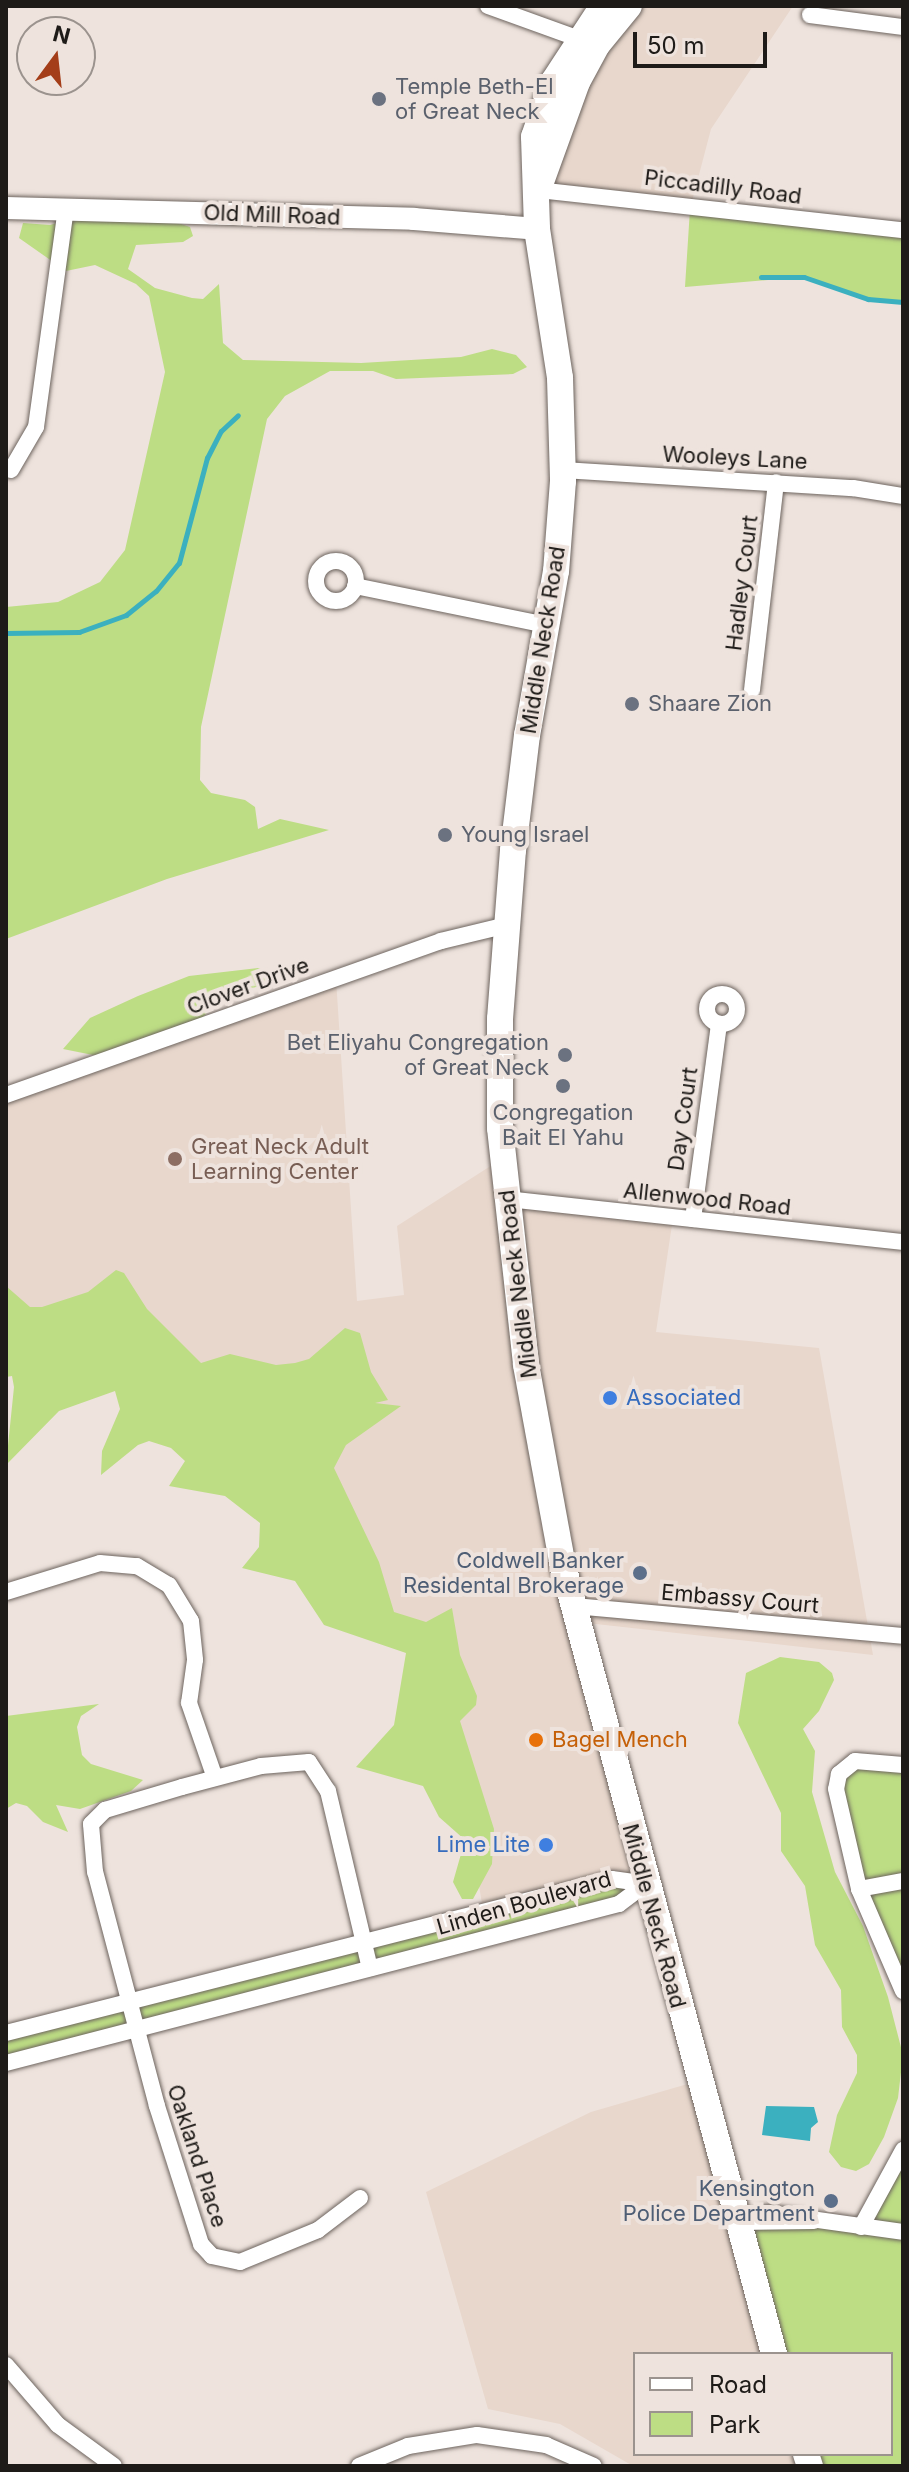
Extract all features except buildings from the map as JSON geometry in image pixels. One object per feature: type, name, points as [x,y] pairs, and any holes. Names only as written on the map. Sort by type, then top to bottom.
[{"type":"main road","name":"Middle Neck Road","points":[[603,6],[587,42],[577,82],[538,190],[537,229],[560,378],[563,470],[547,625],[527,735],[507,925],[498,1089],[526,1365],[574,1606],[736,2222],[773,2352]]},
{"type":"main road","name":"Middle Neck Road","points":[[587,42],[629,6]]},
{"type":"street","points":[[488,6],[587,42]]},
{"type":"street","points":[[810,15],[903,27]]},
{"type":"street","name":"Piccadilly Road","points":[[538,190],[903,230]]},
{"type":"street","name":"Old Mill Road","points":[[6,208],[414,219],[537,229]]},
{"type":"street","points":[[11,470],[36,427],[66,209]]},
{"type":"street","name":"Wooleys Lane","points":[[563,470],[776,482],[903,496]]},
{"type":"street","name":"Hadley Court","points":[[752,690],[776,482]]},
{"type":"street","points":[[355,586],[547,625]]},
{"type":"street","name":"Clover Drive","points":[[6,1095],[441,941],[507,925]]},
{"type":"street","name":"Day Court","points":[[693,1219],[719,1024]]},
{"type":"street","name":"Allenwood Road","points":[[507,1199],[903,1242]]},
{"type":"street","points":[[6,1592],[100,1563],[137,1566],[169,1585],[191,1621],[195,1660],[189,1703],[215,1778]]},
{"type":"street","name":"Embassy Court","points":[[574,1606],[903,1636]]},
{"type":"street","name":"Oakland Place","points":[[360,2198],[318,2230],[240,2262],[212,2256],[201,2244],[128,1999],[95,1872],[91,1824],[105,1810],[215,1778],[303,1761],[320,1772],[370,1968]]},
{"type":"street","points":[[903,1765],[855,1761],[839,1774],[836,1789],[859,1889],[901,1971],[903,1991]]},
{"type":"street","name":"Linden Boulevard","points":[[6,2033],[363,1938],[590,1884],[612,1879],[646,1884]]},
{"type":"street","points":[[859,1889],[903,1881]]},
{"type":"street","points":[[590,1884],[597,1910]]},
{"type":"street","name":"Linden Boulevard","points":[[6,2063],[619,1904],[646,1884]]},
{"type":"street","points":[[861,2227],[903,2150]]},
{"type":"street","points":[[736,2222],[768,2213],[903,2232]]},
{"type":"street","points":[[6,2365],[42,2410],[89,2451],[114,2466]]},
{"type":"street","points":[[359,2466],[477,2435],[546,2445],[594,2466]]},
{"type":"street","points":[[79,2466],[89,2451]]},
{"type":"shaded area","points":[[603,6],[793,6],[711,129],[690,209],[538,190]]},
{"type":"shaded area","points":[[336,979],[357,1301],[404,1295],[397,1226],[503,1158],[506,1200],[673,1218],[656,1332],[819,1348],[873,1655],[578,1622],[646,1885],[483,1910],[444,1669],[390,1639],[304,1401],[6,1323],[6,1096]]},
{"type":"shaded area","points":[[698,2081],[773,2352],[633,2352],[633,2456],[807,2456],[810,2466],[633,2466],[560,2424],[488,2409],[426,2192],[591,2112]]},
{"type":"green space","points":[[690,209],[903,230],[903,302],[868,299],[804,277],[685,287]]},
{"type":"green space","points":[[79,217],[169,220],[190,227],[193,236],[183,242],[136,245],[128,269],[155,288],[192,298],[203,299],[219,284],[223,343],[243,360],[361,363],[461,357],[492,349],[516,355],[527,367],[513,374],[396,379],[373,371],[330,371],[285,396],[267,419],[201,727],[200,780],[211,793],[245,800],[255,807],[258,829],[280,819],[329,830],[167,879],[6,939],[6,607],[58,602],[100,582],[125,550],[165,372],[149,296],[136,284],[95,265],[66,271],[19,238],[23,223],[50,225]]},
{"type":"green space","points":[[258,968],[275,973],[267,986],[228,990],[203,1017],[168,1035],[98,1056],[63,1049],[90,1018],[138,996],[189,976]]},
{"type":"green space","points":[[116,1270],[124,1273],[147,1309],[201,1363],[230,1354],[276,1365],[295,1363],[309,1359],[345,1328],[360,1333],[371,1372],[388,1400],[375,1403],[401,1406],[346,1445],[334,1468],[379,1562],[394,1612],[426,1622],[452,1608],[460,1655],[477,1696],[476,1705],[460,1721],[494,1829],[492,1864],[473,1899],[462,1899],[453,1882],[465,1840],[439,1817],[423,1786],[356,1767],[394,1725],[406,1653],[324,1625],[295,1581],[242,1568],[259,1547],[260,1523],[225,1496],[169,1486],[185,1461],[171,1448],[149,1441],[138,1445],[101,1475],[102,1451],[120,1409],[115,1391],[59,1411],[6,1465],[14,1387],[12,1376],[6,1377],[6,1286],[30,1307],[42,1307],[88,1292]]},
{"type":"green space","points":[[780,1657],[819,1662],[832,1673],[834,1680],[819,1711],[803,1729],[815,1751],[812,1792],[835,1872],[863,1926],[888,1997],[903,2055],[898,2098],[884,2137],[869,2164],[856,2171],[841,2167],[829,2152],[837,2115],[857,2073],[857,2055],[842,2027],[841,1990],[815,1945],[805,1886],[781,1851],[781,1813],[738,1723],[746,1673]]},
{"type":"green space","points":[[99,1704],[81,1716],[77,1727],[82,1755],[91,1764],[143,1780],[131,1791],[80,1809],[56,1805],[68,1832],[43,1822],[27,1806],[16,1803],[6,1809],[6,1716]]},
{"type":"green space","points":[[903,1765],[903,1991],[859,1889],[839,1774],[845,1766]]},
{"type":"green space","points":[[612,1879],[646,1885],[618,1904],[6,2065],[6,2032]]},
{"type":"green space","points":[[903,2150],[903,2466],[810,2466],[807,2456],[893,2456],[893,2352],[773,2352],[736,2222],[861,2227]]},
{"type":"water","points":[[766,2106],[814,2107],[818,2122],[811,2128],[810,2141],[762,2135]]},
{"type":"waterway","points":[[761,277],[804,277],[868,299],[903,302]]},
{"type":"waterway","points":[[6,633],[79,632],[126,615],[156,591],[179,563],[207,458],[221,431],[238,415]]},
{"type":"place","name":"Temple Beth-El of Great Neck","points":[[379,99]]},
{"type":"place","name":"Shaare Zion","points":[[632,704]]},
{"type":"place","name":"Young Israel","points":[[445,835]]},
{"type":"place","name":"Bet Eliyahu Congregation of Great Neck","points":[[565,1055]]},
{"type":"place","name":"Congregation Bait El Yahu","points":[[563,1086]]},
{"type":"place","name":"Great Neck Adult Learning Center","points":[[175,1159]]},
{"type":"place","name":"Associated","points":[[610,1398]]},
{"type":"place","name":"Coldwell Banker Residental Brokerage","points":[[640,1573]]},
{"type":"place","name":"Bagel Mench","points":[[536,1740]]},
{"type":"place","name":"Lime Lite","points":[[546,1845]]},
{"type":"place","name":"Kensington Police Department","points":[[831,2201]]}]
